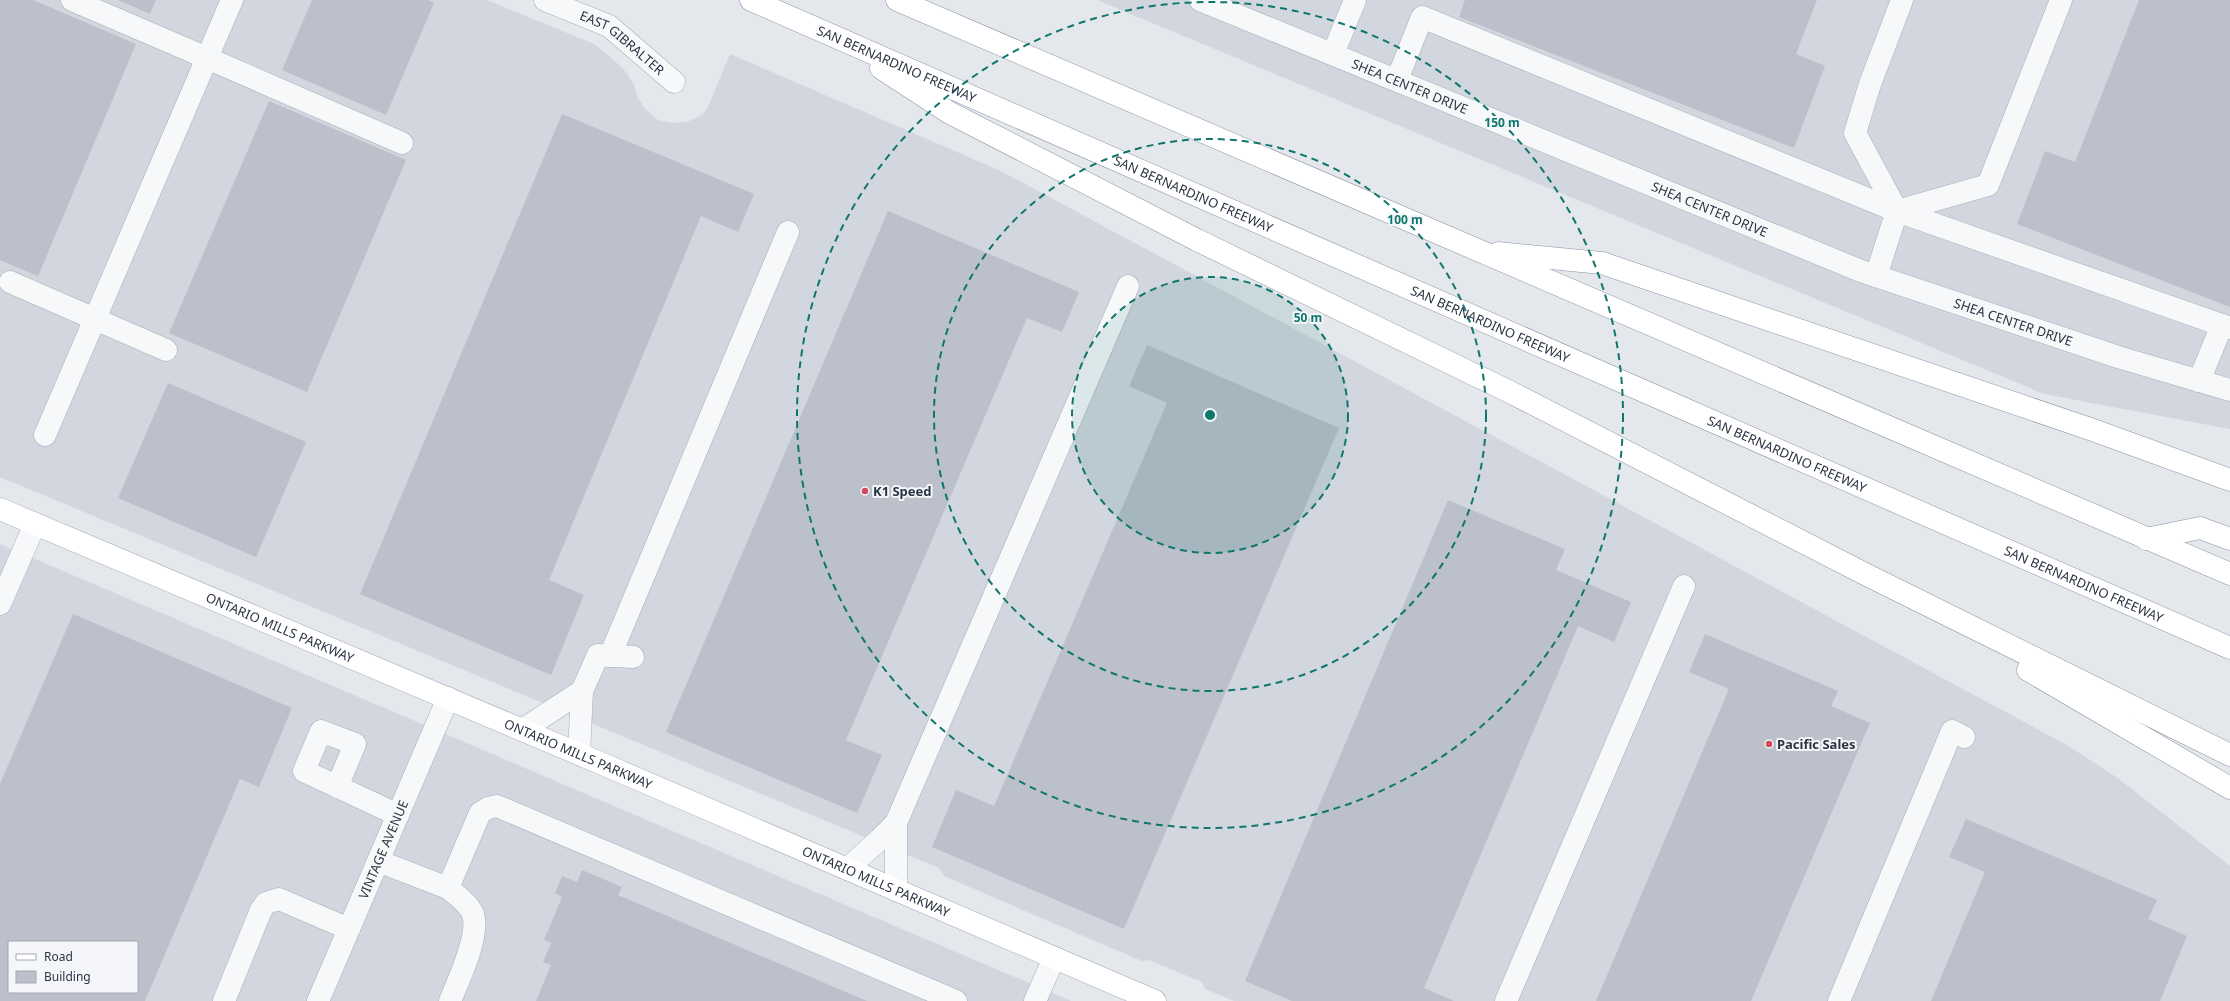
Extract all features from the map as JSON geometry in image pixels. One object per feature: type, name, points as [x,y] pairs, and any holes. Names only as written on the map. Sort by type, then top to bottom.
[{"type":"main road","name":"SAN BERNARDINO FREEWAY","points":[[751,0],[2230,648]]},
{"type":"main road","points":[[897,0],[2230,574]]},
{"type":"main road","points":[[828,33],[950,113],[1204,243],[1508,391],[1863,574],[2230,755]]},
{"type":"main road","points":[[1478,251],[1602,263],[2093,430],[2230,480]]},
{"type":"main road","name":"ONTARIO MILLS PARKWAY","points":[[0,509],[448,698],[1155,1001]]},
{"type":"main road","points":[[2146,539],[2200,528],[2230,539]]},
{"type":"main road","points":[[1863,574],[2230,788]]},
{"type":"street","points":[[72,0],[402,143]]},
{"type":"street","points":[[45,435],[232,0]]},
{"type":"street","name":"EAST GIBRALTER","points":[[545,0],[610,26],[674,82]]},
{"type":"street","name":"SHEA CENTER DRIVE","points":[[1200,0],[1876,276],[2118,357],[2230,390]]},
{"type":"street","points":[[1333,54],[1355,0]]},
{"type":"street","points":[[1876,276],[1897,211],[1855,133],[1870,84],[1902,0]]},
{"type":"street","points":[[1897,211],[1988,185],[2061,0]]},
{"type":"street","points":[[1397,80],[1426,8],[1897,211],[2226,326],[2200,381]]},
{"type":"street","points":[[610,656],[788,232]]},
{"type":"street","points":[[10,282],[166,350]]},
{"type":"street","points":[[847,868],[880,840],[896,823],[1128,286]]},
{"type":"street","points":[[0,604],[36,524]]},
{"type":"street","points":[[1506,1001],[1684,586]]},
{"type":"street","points":[[579,754],[582,691],[598,655],[633,657]]},
{"type":"street","points":[[522,730],[582,691]]},
{"type":"street","name":"VINTAGE AVENUE","points":[[318,1001],[448,698]]},
{"type":"street","points":[[1838,1001],[1952,731],[1964,737]]},
{"type":"street","points":[[337,787],[398,815]]},
{"type":"street","points":[[448,888],[480,813],[488,808],[497,806],[956,1001]]},
{"type":"street","points":[[896,823],[896,890]]},
{"type":"street","points":[[378,861],[448,888],[466,903],[475,924],[464,966],[450,1001]]},
{"type":"street","points":[[224,1001],[260,910],[266,903],[279,899],[349,929]]},
{"type":"street","points":[[1035,1001],[1054,958]]},
{"type":"shaded area","points":[[0,0],[487,0],[594,44],[613,59],[626,72],[634,85],[638,98],[645,109],[658,120],[672,123],[687,122],[703,114],[707,109],[730,54],[1001,171],[2067,745],[2119,779],[2230,866],[2230,1001],[1234,1001],[1205,989],[1202,982],[1149,960],[1142,961],[944,876],[939,868],[0,477]]},
{"type":"shaded area","points":[[1097,0],[2230,0],[2230,429],[2044,394]]},
{"type":"shaded area","points":[[0,544],[1071,1001],[0,1001]]},
{"type":"building","points":[[0,0],[33,0],[136,44],[38,276],[0,260]]},
{"type":"building","points":[[118,0],[156,0],[150,14]]},
{"type":"building","points":[[312,0],[428,0],[434,3],[386,115],[282,70]]},
{"type":"building","points":[[1465,0],[1817,0],[1796,54],[1825,66],[1794,148],[1459,17]]},
{"type":"building","points":[[2139,0],[2230,0],[2230,307],[2017,224],[2045,151],[2075,162]]},
{"type":"building","points":[[269,101],[406,160],[307,392],[169,333]]},
{"type":"building","points":[[562,114],[754,194],[738,232],[701,216],[549,580],[584,595],[551,675],[360,594]]},
{"type":"building","points":[[888,211],[1079,292],[1062,332],[1027,318],[846,740],[882,755],[857,813],[666,732]]},
{"type":"building","points":[[1147,345],[1339,428],[1124,929],[932,847],[956,790],[994,806],[1167,403],[1129,386]]},
{"type":"building","points":[[168,383],[306,442],[256,557],[118,498]]},
{"type":"building","points":[[1448,500],[1565,549],[1556,570],[1631,602],[1614,642],[1578,626],[1424,988],[1454,1001],[1292,1001],[1245,981]]},
{"type":"building","points":[[73,614],[292,708],[259,787],[240,779],[145,1001],[0,1001],[0,784]]},
{"type":"building","points":[[1705,634],[1838,691],[1831,706],[1870,723],[1751,1001],[1596,1001],[1729,689],[1689,672]]},
{"type":"building","points":[[1966,819],[2157,900],[2148,919],[2187,936],[2160,1001],[1931,1001],[1985,872],[1949,857]]},
{"type":"building","points":[[582,870],[622,887],[618,895],[867,1001],[536,1001],[551,965],[543,962],[551,943],[544,940],[562,897],[555,893],[562,876],[577,882]]},
{"type":"place","name":"K1 Speed","points":[[865,491]]},
{"type":"place","name":"Pacific Sales","points":[[1769,744]]}]
